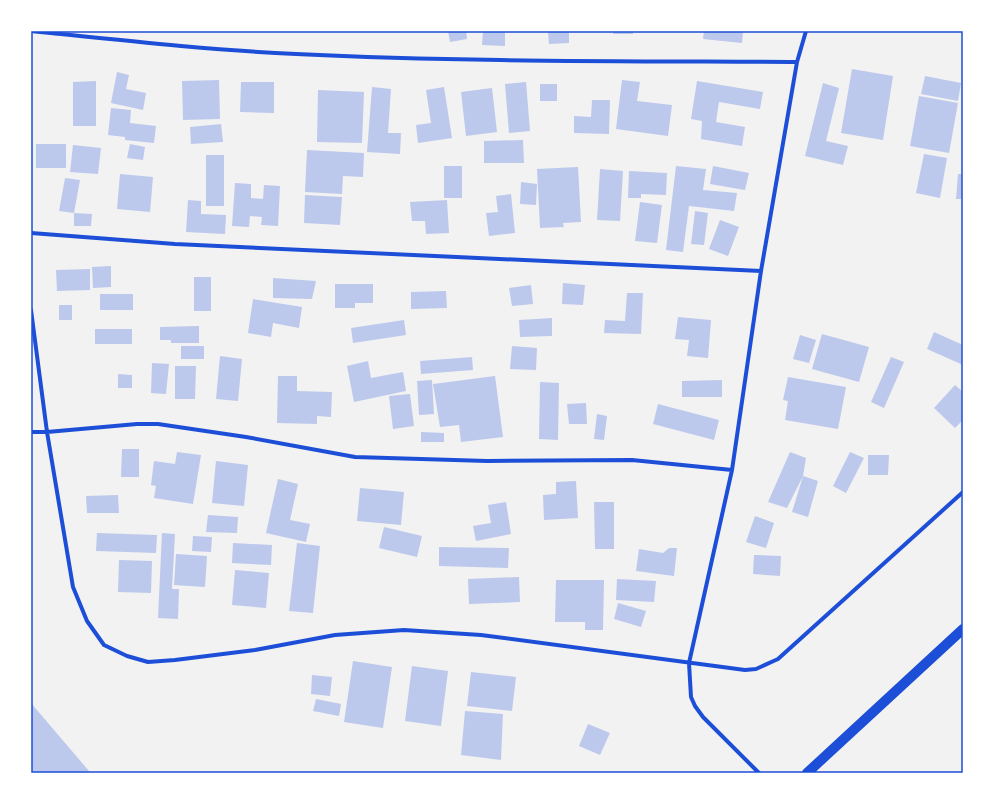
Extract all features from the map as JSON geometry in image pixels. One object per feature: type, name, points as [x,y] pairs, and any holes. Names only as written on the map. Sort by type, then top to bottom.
[{"type":"main road","points":[[807,773],[963,629]]},
{"type":"street","points":[[31,31],[139,42],[294,54],[450,60],[797,62]]},
{"type":"street","points":[[759,773],[703,717],[695,706],[691,697],[689,663],[732,470],[761,271],[797,62],[806,31]]},
{"type":"street","points":[[31,233],[175,244],[761,271]]},
{"type":"street","points":[[31,310],[47,432],[73,587],[87,621],[104,645],[128,656],[148,662],[254,650],[335,635],[404,630],[481,635],[744,670],[756,669],[778,659],[963,492]]},
{"type":"street","points":[[31,432],[47,432],[137,424],[158,424],[246,437],[355,457],[487,461],[632,460],[732,470]]},
{"type":"building","points":[[448,31],[466,31],[467,39],[450,42]]},
{"type":"building","points":[[483,31],[505,31],[505,46],[482,45]]},
{"type":"building","points":[[548,31],[569,31],[569,43],[549,44]]},
{"type":"building","points":[[613,31],[633,31],[633,34],[613,34]]},
{"type":"building","points":[[704,31],[743,31],[742,43],[703,39]]},
{"type":"building","points":[[852,69],[893,76],[883,140],[841,133]]},
{"type":"building","points":[[117,72],[129,75],[126,89],[146,93],[143,110],[111,103]]},
{"type":"building","points":[[925,76],[961,83],[958,101],[921,94]]},
{"type":"building","points":[[219,80],[220,119],[183,120],[182,81]]},
{"type":"building","points":[[622,80],[640,82],[637,101],[672,105],[668,136],[616,129]]},
{"type":"building","points":[[96,81],[96,126],[73,126],[73,82]]},
{"type":"building","points":[[697,81],[763,92],[760,109],[719,102],[716,122],[745,127],[742,146],[701,139],[702,121],[691,119]]},
{"type":"building","points":[[241,82],[274,82],[274,113],[240,112]]},
{"type":"building","points":[[526,82],[530,131],[509,133],[505,84]]},
{"type":"building","points":[[823,83],[839,88],[826,141],[848,146],[843,165],[805,156]]},
{"type":"building","points":[[540,84],[557,84],[557,101],[540,101]]},
{"type":"building","points":[[372,87],[391,89],[388,133],[401,133],[400,154],[367,152]]},
{"type":"building","points":[[444,87],[452,138],[418,143],[416,125],[431,123],[426,90]]},
{"type":"building","points":[[492,88],[497,132],[466,136],[461,92]]},
{"type":"building","points":[[318,90],[364,92],[362,143],[317,142]]},
{"type":"building","points":[[919,96],[958,103],[949,153],[910,146]]},
{"type":"building","points":[[592,100],[610,100],[609,134],[574,133],[574,116],[591,117]]},
{"type":"building","points":[[111,108],[131,110],[130,123],[156,126],[154,143],[125,140],[125,137],[108,135]]},
{"type":"building","points":[[221,124],[223,142],[191,144],[190,127]]},
{"type":"building","points":[[523,140],[524,163],[484,163],[484,141]]},
{"type":"building","points":[[36,144],[66,144],[66,168],[36,168]]},
{"type":"building","points":[[130,144],[145,147],[143,160],[127,158]]},
{"type":"building","points":[[73,145],[101,148],[98,174],[70,172]]},
{"type":"building","points":[[307,150],[364,153],[363,177],[343,176],[342,194],[305,192]]},
{"type":"building","points":[[924,154],[947,158],[940,198],[916,193]]},
{"type":"building","points":[[206,155],[224,155],[224,206],[206,206]]},
{"type":"building","points":[[444,166],[462,166],[462,198],[444,198]]},
{"type":"building","points":[[676,166],[706,169],[703,190],[737,193],[734,211],[689,206],[683,252],[666,250]]},
{"type":"building","points":[[713,166],[749,173],[745,190],[710,184]]},
{"type":"building","points":[[578,167],[581,222],[563,223],[564,227],[540,228],[537,169]]},
{"type":"building","points":[[600,169],[623,171],[620,221],[597,220]]},
{"type":"building","points":[[629,171],[667,173],[666,195],[641,194],[641,198],[628,198]]},
{"type":"building","points":[[120,174],[153,177],[150,212],[117,209]]},
{"type":"building","points":[[958,174],[963,174],[963,199],[956,199]]},
{"type":"building","points":[[65,178],[80,180],[74,213],[59,211]]},
{"type":"building","points":[[521,182],[537,184],[536,205],[520,204]]},
{"type":"building","points":[[235,183],[251,184],[251,198],[263,199],[264,185],[280,186],[278,226],[261,225],[262,217],[250,216],[249,227],[232,226]]},
{"type":"building","points":[[511,194],[515,233],[489,236],[486,213],[498,212],[496,196]]},
{"type":"building","points":[[305,195],[342,197],[340,225],[304,223]]},
{"type":"building","points":[[188,200],[201,201],[201,214],[226,215],[225,234],[186,232]]},
{"type":"building","points":[[447,200],[449,233],[426,234],[425,221],[412,221],[410,202]]},
{"type":"building","points":[[640,202],[662,205],[657,243],[635,241]]},
{"type":"building","points":[[695,211],[708,213],[704,245],[691,244]]},
{"type":"building","points":[[74,213],[92,214],[91,226],[74,226]]},
{"type":"building","points":[[720,220],[739,227],[728,256],[709,249]]},
{"type":"building","points":[[111,266],[111,287],[93,288],[92,267]]},
{"type":"building","points":[[90,269],[90,290],[57,291],[56,270]]},
{"type":"building","points":[[194,277],[211,277],[211,311],[194,311]]},
{"type":"building","points":[[273,278],[316,281],[312,299],[273,298]]},
{"type":"building","points":[[563,283],[585,285],[583,305],[562,304]]},
{"type":"building","points":[[335,284],[373,284],[373,303],[355,303],[355,308],[335,308]]},
{"type":"building","points":[[531,285],[533,304],[512,306],[509,288]]},
{"type":"building","points":[[446,291],[447,308],[411,309],[411,292]]},
{"type":"building","points":[[627,293],[643,293],[641,334],[604,333],[605,320],[625,321]]},
{"type":"building","points":[[100,294],[133,294],[133,310],[100,310]]},
{"type":"building","points":[[253,299],[302,307],[299,328],[273,323],[271,337],[248,333]]},
{"type":"building","points":[[59,305],[72,305],[72,320],[59,320]]},
{"type":"building","points":[[678,317],[711,320],[708,358],[687,356],[689,340],[675,339]]},
{"type":"building","points":[[552,318],[552,336],[520,337],[519,320]]},
{"type":"building","points":[[404,320],[406,335],[353,343],[351,328]]},
{"type":"building","points":[[199,326],[199,343],[171,343],[171,340],[160,340],[160,327]]},
{"type":"building","points":[[95,329],[132,329],[132,344],[95,344]]},
{"type":"building","points":[[934,332],[963,345],[963,365],[927,349]]},
{"type":"building","points":[[822,334],[869,347],[859,382],[812,369]]},
{"type":"building","points":[[800,335],[816,340],[809,363],[793,359]]},
{"type":"building","points":[[181,346],[204,346],[204,359],[181,359]]},
{"type":"building","points":[[512,346],[537,348],[536,370],[510,369]]},
{"type":"building","points":[[220,356],[242,359],[238,401],[216,399]]},
{"type":"building","points":[[472,357],[473,370],[421,374],[420,361]]},
{"type":"building","points":[[891,357],[904,362],[884,408],[871,402]]},
{"type":"building","points":[[368,361],[371,378],[403,372],[406,391],[354,402],[347,366]]},
{"type":"building","points":[[152,363],[169,364],[166,394],[151,393]]},
{"type":"building","points":[[175,366],[196,366],[195,399],[175,399]]},
{"type":"building","points":[[118,374],[132,375],[132,388],[118,388]]},
{"type":"building","points":[[278,376],[297,376],[297,391],[332,392],[331,417],[317,416],[317,424],[277,423]]},
{"type":"building","points":[[495,376],[503,437],[461,442],[459,425],[440,427],[433,384]]},
{"type":"building","points":[[788,377],[846,387],[838,429],[785,420],[788,401],[783,400]]},
{"type":"building","points":[[432,380],[434,414],[419,415],[417,381]]},
{"type":"building","points":[[722,380],[722,397],[682,397],[682,381]]},
{"type":"building","points":[[540,382],[559,383],[558,440],[539,439]]},
{"type":"building","points":[[955,385],[963,392],[963,420],[955,428],[934,408]]},
{"type":"building","points":[[410,394],[414,426],[393,429],[389,396]]},
{"type":"building","points":[[586,403],[587,424],[569,424],[567,404]]},
{"type":"building","points":[[658,404],[719,420],[714,440],[653,424]]},
{"type":"building","points":[[597,414],[607,416],[604,440],[594,439]]},
{"type":"building","points":[[421,432],[444,433],[444,442],[421,442]]},
{"type":"building","points":[[122,449],[139,449],[139,477],[121,477]]},
{"type":"building","points":[[177,452],[201,455],[193,504],[154,498],[156,486],[151,485],[154,461],[175,464]]},
{"type":"building","points":[[790,452],[806,458],[803,476],[787,508],[768,502]]},
{"type":"building","points":[[850,452],[864,458],[846,493],[833,486]]},
{"type":"building","points":[[868,455],[889,455],[888,475],[868,475]]},
{"type":"building","points":[[216,461],[248,465],[244,506],[212,503]]},
{"type":"building","points":[[803,476],[818,481],[808,517],[792,512]]},
{"type":"building","points":[[278,479],[298,484],[290,520],[310,524],[306,542],[266,533]]},
{"type":"building","points":[[576,481],[578,518],[544,520],[543,495],[556,494],[556,482]]},
{"type":"building","points":[[360,488],[404,492],[401,525],[357,521]]},
{"type":"building","points":[[118,495],[119,513],[87,513],[86,496]]},
{"type":"building","points":[[506,502],[511,534],[476,541],[473,526],[491,523],[488,505]]},
{"type":"building","points":[[594,502],[614,502],[614,549],[595,549]]},
{"type":"building","points":[[208,515],[238,517],[237,533],[206,532]]},
{"type":"building","points":[[755,516],[774,523],[766,548],[746,542]]},
{"type":"building","points":[[384,527],[422,536],[417,557],[379,548]]},
{"type":"building","points":[[97,533],[157,535],[156,553],[96,551]]},
{"type":"building","points":[[162,533],[175,534],[172,589],[179,589],[178,619],[158,618]]},
{"type":"building","points":[[193,536],[212,537],[211,552],[192,551]]},
{"type":"building","points":[[233,543],[272,545],[271,565],[232,563]]},
{"type":"building","points":[[297,543],[320,546],[313,613],[289,611]]},
{"type":"building","points":[[439,547],[509,548],[508,568],[439,566]]},
{"type":"building","points":[[669,548],[677,548],[674,576],[636,571],[639,549],[663,553]]},
{"type":"building","points":[[176,554],[207,556],[205,587],[174,585]]},
{"type":"building","points":[[754,555],[781,556],[780,576],[753,574]]},
{"type":"building","points":[[119,560],[152,561],[151,593],[118,592]]},
{"type":"building","points":[[235,570],[269,573],[266,608],[232,605]]},
{"type":"building","points":[[519,577],[520,602],[469,604],[468,579]]},
{"type":"building","points":[[617,579],[656,581],[654,602],[616,600]]},
{"type":"building","points":[[556,580],[604,580],[603,630],[585,630],[585,622],[555,622]]},
{"type":"building","points":[[618,603],[646,611],[641,627],[614,619]]},
{"type":"building","points":[[353,661],[392,667],[383,728],[344,722]]},
{"type":"building","points":[[412,666],[448,671],[441,726],[405,721]]},
{"type":"building","points":[[471,672],[516,677],[512,711],[467,706]]},
{"type":"building","points":[[312,675],[332,677],[330,696],[311,694]]},
{"type":"building","points":[[316,699],[341,704],[339,716],[313,711]]},
{"type":"building","points":[[31,703],[89,771],[87,773],[31,773]]},
{"type":"building","points":[[465,711],[503,714],[501,760],[461,755]]},
{"type":"building","points":[[588,724],[610,733],[600,755],[579,746]]}]
